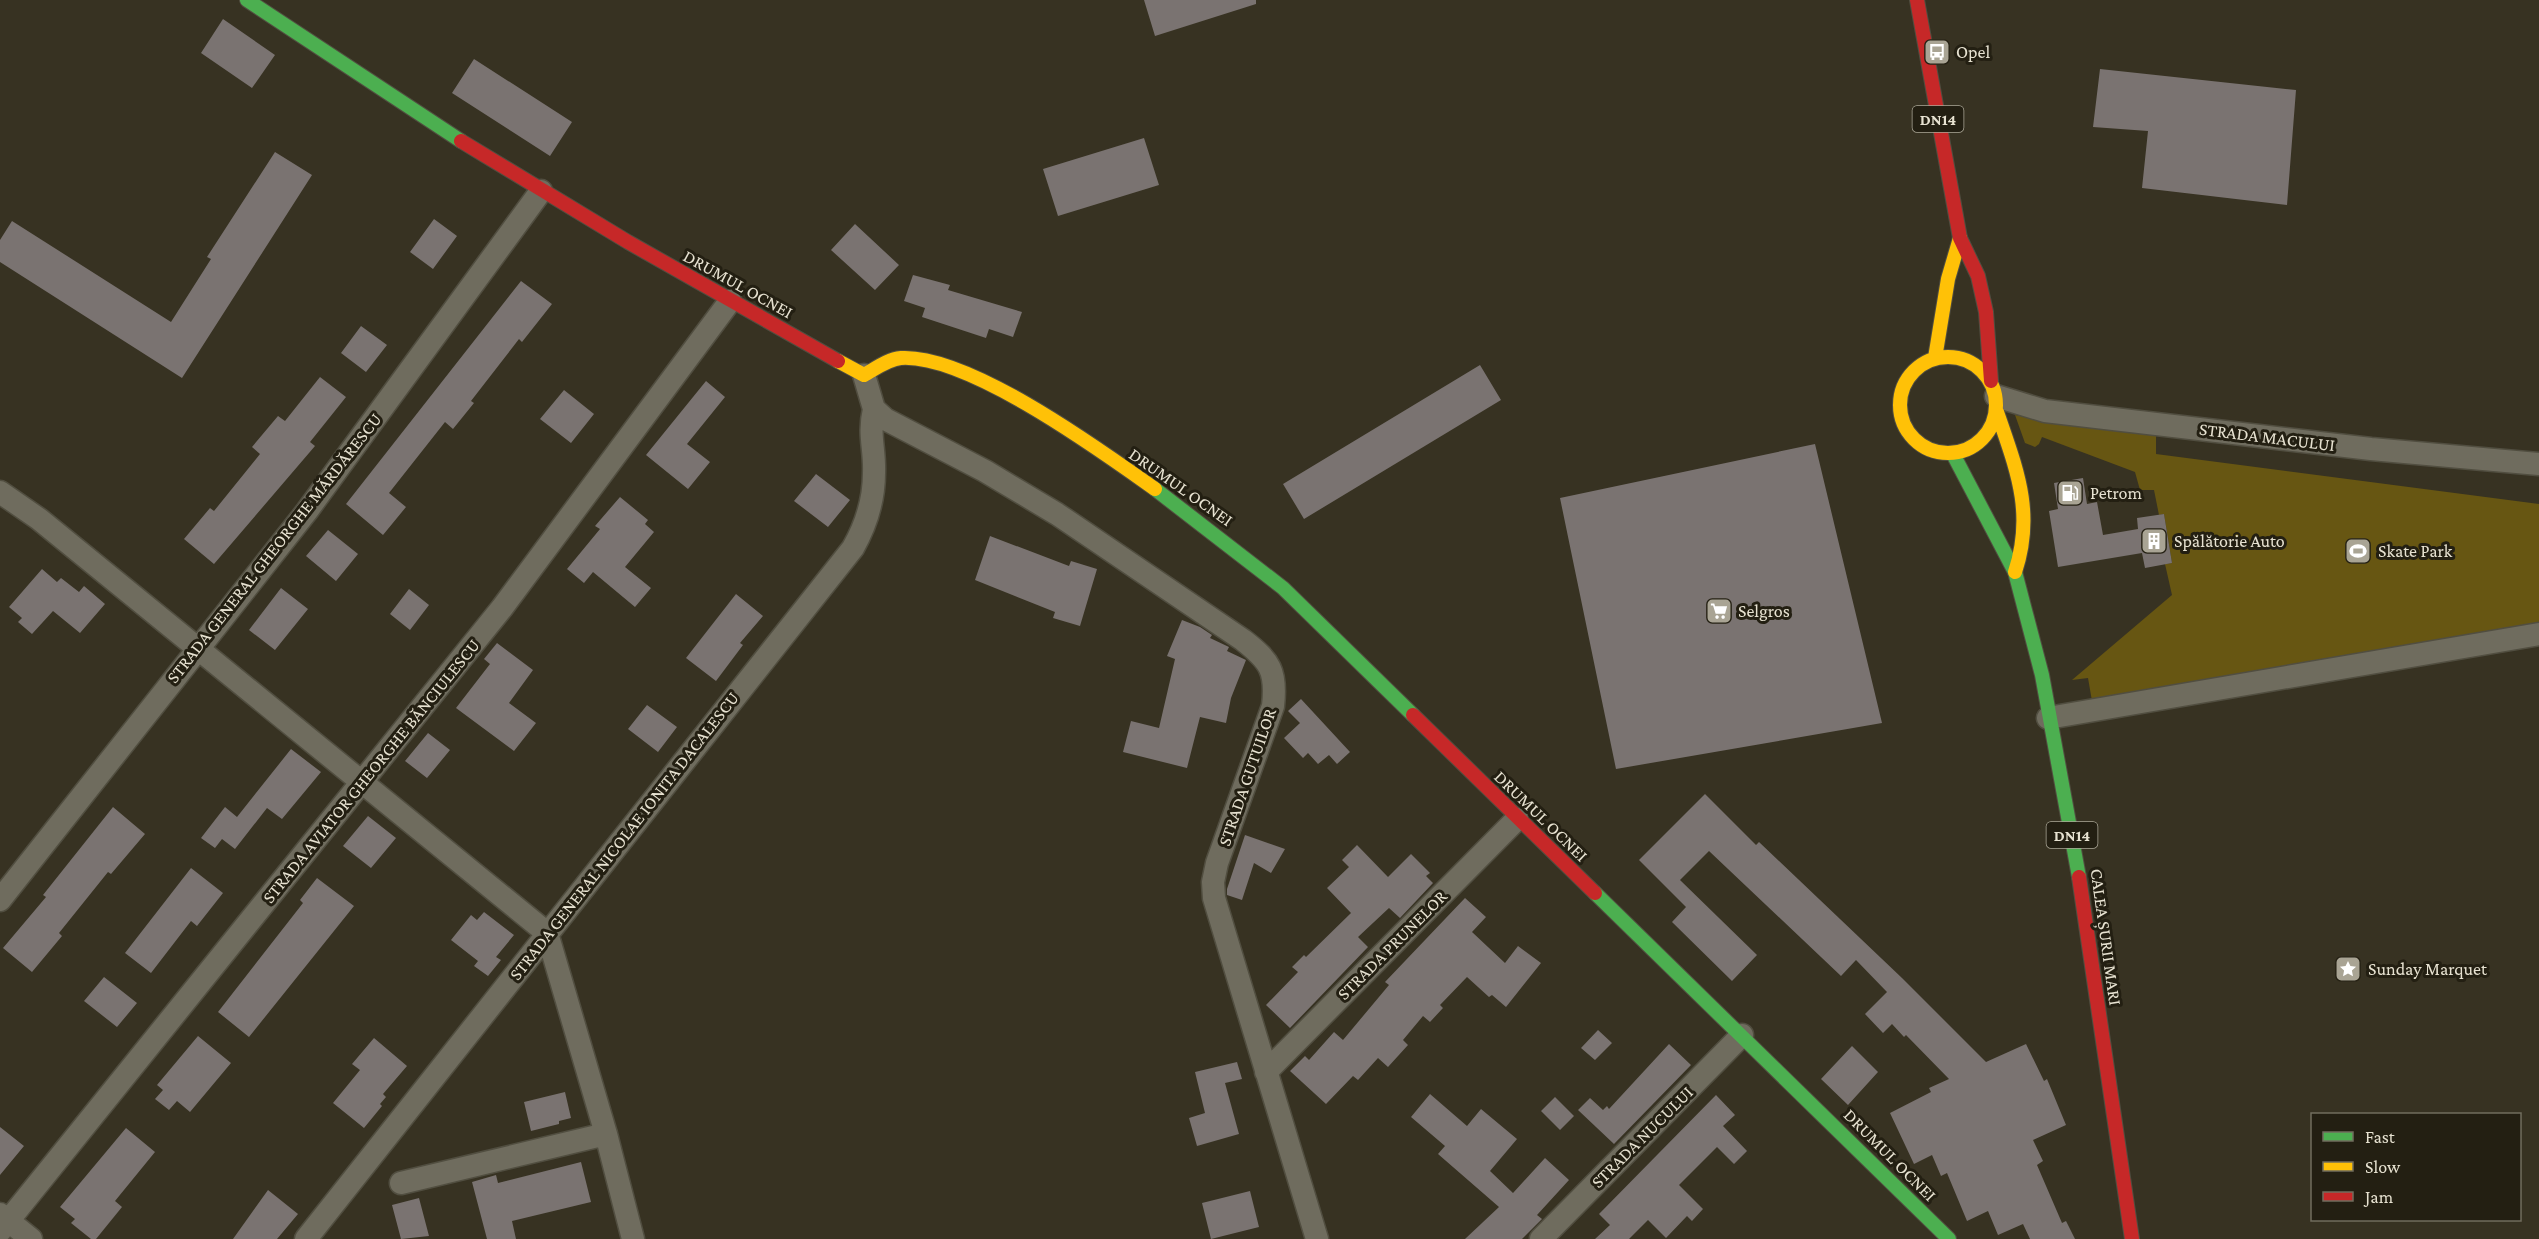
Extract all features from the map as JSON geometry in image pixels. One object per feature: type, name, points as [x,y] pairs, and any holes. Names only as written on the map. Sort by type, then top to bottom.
[{"type":"street","name":"DRUMUL OCNEI","points":[[247,0],[426,121],[541,191],[730,301],[864,375],[902,358],[949,366],[973,375],[1013,396],[1161,493],[1283,588],[1949,1239]]},
{"type":"street","name":"DN14","points":[[1917,0],[1960,238],[1978,276],[1986,312],[1995,397],[2020,479],[2027,526],[2023,553],[2015,572]]},
{"type":"street","name":"STRADA GENERAL GHEORGHE MĂRDĂRESCU","points":[[0,900],[197,647],[307,511],[541,191]]},
{"type":"street","name":"DN14","points":[[1935,358],[1948,279],[1960,238]]},
{"type":"street","name":"STRADA AVIATOR GHEORGHE BĂNCIULESCU","points":[[3,1222],[363,782],[502,608],[730,301]]},
{"type":"street","points":[[1952,357],[1967,360],[1981,369],[1995,397],[1992,428],[1982,441],[1969,450],[1953,454],[1937,453],[1922,447],[1910,436],[1901,414],[1902,390],[1909,376],[1921,365],[1935,358],[1952,357]]},
{"type":"street","points":[[864,375],[874,409]]},
{"type":"street","name":"STRADA MACULUI","points":[[1995,397],[2045,411],[2371,449],[2539,464]]},
{"type":"street","name":"STRADA GENERAL NICOLAE IONITA DACALESCU","points":[[306,1239],[853,548],[866,526],[870,509],[874,474],[870,438],[874,409]]},
{"type":"street","name":"STRADA GUTUILOR","points":[[874,409],[885,419],[985,471],[1057,514],[1243,640],[1261,654],[1270,667],[1274,680],[1273,706],[1217,863],[1213,882],[1218,917],[1317,1239]]},
{"type":"street","name":"CALEA ȘURII MARI","points":[[1953,454],[2015,572],[2042,675],[2048,718],[2076,858],[2132,1239]]},
{"type":"street","points":[[0,492],[39,519],[548,933],[606,1134],[633,1239]]},
{"type":"street","points":[[2048,718],[2539,634]]},
{"type":"street","name":"STRADA PRUNELOR","points":[[1266,1071],[1517,819]]},
{"type":"street","name":"STRADA NUCULUI","points":[[1541,1239],[1742,1035]]},
{"type":"street","points":[[401,1183],[606,1134]]},
{"type":"street","points":[[3,1222],[31,1239]]},
{"type":"shaded area","name":"Skate Park","points":[[2015,415],[2156,435],[2156,454],[2539,504],[2539,630],[2092,701],[2088,678],[2072,680],[2172,595],[2165,564],[2172,563],[2164,514],[2159,515],[2154,490],[2140,490],[2135,472],[2042,437],[2035,447],[2025,443]]},
{"type":"building","points":[[1144,0],[1256,0],[1256,4],[1155,36]]},
{"type":"building","points":[[223,19],[275,55],[252,88],[201,53]]},
{"type":"building","points":[[474,59],[572,122],[550,156],[452,93]]},
{"type":"building","points":[[2100,69],[2296,90],[2287,205],[2142,188],[2148,131],[2093,127]]},
{"type":"building","points":[[1144,138],[1159,185],[1058,216],[1043,169]]},
{"type":"building","points":[[275,152],[312,175],[182,378],[0,262],[0,240],[12,221],[171,322],[211,259],[207,257]]},
{"type":"building","points":[[434,219],[457,236],[433,269],[410,252]]},
{"type":"building","points":[[855,224],[899,265],[875,290],[831,250]]},
{"type":"building","points":[[913,275],[950,285],[948,290],[1022,312],[1013,337],[989,329],[986,338],[922,317],[925,308],[904,301]]},
{"type":"building","points":[[521,281],[552,304],[522,342],[519,339],[471,401],[474,403],[453,429],[445,422],[389,493],[406,507],[383,535],[346,504]]},
{"type":"building","points":[[361,326],[387,345],[366,372],[341,353]]},
{"type":"building","points":[[1480,365],[1501,400],[1304,519],[1283,484]]},
{"type":"building","points":[[320,377],[346,397],[310,442],[315,446],[214,564],[184,539],[210,508],[214,511],[260,454],[252,447],[278,416],[285,421]]},
{"type":"building","points":[[706,381],[725,397],[687,444],[710,462],[688,489],[646,455]]},
{"type":"building","points":[[564,390],[594,414],[571,443],[540,419]]},
{"type":"building","name":"Selgros","points":[[1815,444],[1882,723],[1616,769],[1560,498]]},
{"type":"building","points":[[816,474],[850,500],[828,527],[794,501]]},
{"type":"building","points":[[2083,478],[2087,504],[2097,502],[2103,535],[2138,529],[2137,518],[2164,514],[2172,563],[2145,568],[2142,553],[2058,567],[2049,511],[2058,509],[2054,483]]},
{"type":"building","points":[[620,497],[648,520],[645,524],[654,532],[625,567],[651,588],[635,607],[593,572],[584,583],[567,569],[600,529],[595,526]]},
{"type":"building","points":[[328,530],[358,554],[336,581],[306,556]]},
{"type":"building","points":[[990,536],[1069,566],[1071,561],[1097,569],[1080,626],[1053,618],[1055,612],[975,580]]},
{"type":"building","points":[[42,569],[57,582],[61,578],[79,592],[84,586],[105,604],[80,633],[53,611],[32,634],[18,622],[22,618],[9,607]]},
{"type":"building","points":[[281,588],[308,609],[275,650],[249,630]]},
{"type":"building","points":[[409,589],[429,605],[410,630],[390,614]]},
{"type":"building","points":[[736,594],[763,616],[740,643],[743,645],[716,681],[686,658]]},
{"type":"building","points":[[1182,620],[1200,627],[1212,635],[1210,638],[1229,647],[1227,651],[1246,660],[1231,698],[1226,723],[1200,717],[1187,768],[1123,752],[1131,721],[1159,728],[1175,659],[1167,656]]},
{"type":"building","points":[[497,643],[533,670],[509,703],[536,723],[514,751],[456,708],[490,664],[484,659]]},
{"type":"building","points":[[1301,699],[1350,752],[1337,764],[1329,755],[1318,764],[1308,753],[1303,758],[1284,738],[1300,723],[1288,711]]},
{"type":"building","points":[[647,705],[677,727],[658,752],[628,729]]},
{"type":"building","points":[[428,733],[450,750],[427,778],[405,761]]},
{"type":"building","points":[[291,749],[321,772],[282,819],[267,808],[235,849],[222,839],[215,848],[201,838],[225,807],[237,817]]},
{"type":"building","points":[[1705,794],[1756,845],[1759,842],[1902,978],[1986,1062],[2026,1044],[2044,1081],[2047,1079],[2066,1125],[2033,1140],[2043,1161],[2037,1165],[2062,1223],[2066,1221],[2075,1239],[2030,1239],[2023,1224],[1998,1235],[1988,1211],[1967,1221],[1947,1173],[1941,1176],[1932,1155],[1914,1164],[1890,1113],[1931,1092],[1929,1088],[1949,1079],[1906,1035],[1904,1037],[1892,1024],[1883,1033],[1865,1014],[1887,992],[1856,960],[1841,976],[1709,851],[1680,880],[1757,955],[1732,981],[1672,922],[1686,907],[1639,860]]},
{"type":"building","points":[[113,807],[145,834],[111,874],[108,872],[59,933],[62,936],[32,972],[3,948],[46,897],[43,895]]},
{"type":"building","points":[[368,816],[396,838],[371,868],[343,846]]},
{"type":"building","points":[[1245,835],[1285,849],[1271,873],[1254,863],[1242,900],[1227,895],[1227,889]]},
{"type":"building","points":[[1357,845],[1388,877],[1411,854],[1430,873],[1426,876],[1433,883],[1400,918],[1389,908],[1358,937],[1368,947],[1290,1028],[1266,1005],[1298,972],[1292,967],[1304,955],[1306,957],[1351,913],[1327,888],[1349,867],[1342,860]]},
{"type":"building","points":[[191,868],[223,893],[197,926],[191,921],[151,973],[125,953]]},
{"type":"building","points":[[317,878],[354,906],[249,1037],[218,1012],[303,903],[300,900]]},
{"type":"building","points":[[1465,898],[1486,917],[1472,932],[1505,963],[1518,946],[1541,963],[1506,1007],[1492,995],[1489,997],[1467,977],[1440,1005],[1443,1008],[1430,1022],[1423,1016],[1403,1040],[1408,1045],[1388,1067],[1378,1058],[1358,1080],[1353,1076],[1326,1104],[1290,1071],[1305,1056],[1309,1060],[1334,1032],[1343,1040],[1389,985],[1385,982]]},
{"type":"building","points":[[484,912],[514,935],[496,957],[501,960],[488,976],[474,966],[478,961],[451,940],[471,915],[477,920]]},
{"type":"building","points":[[104,977],[137,1003],[117,1027],[84,1001]]},
{"type":"building","points":[[1598,1030],[1612,1043],[1595,1060],[1581,1048]]},
{"type":"building","points":[[198,1036],[231,1063],[190,1112],[177,1101],[169,1110],[155,1099],[163,1090],[157,1085]]},
{"type":"building","points":[[374,1038],[407,1066],[383,1094],[386,1097],[380,1104],[382,1106],[364,1128],[333,1103],[360,1070],[352,1064]]},
{"type":"building","points":[[1669,1044],[1691,1065],[1614,1144],[1578,1110],[1590,1098],[1603,1110],[1607,1106],[1609,1109]]},
{"type":"building","points":[[1852,1046],[1878,1072],[1848,1105],[1821,1079]]},
{"type":"building","points":[[1237,1062],[1242,1079],[1225,1083],[1239,1134],[1197,1146],[1189,1118],[1205,1113],[1195,1072]]},
{"type":"building","points":[[565,1092],[571,1118],[559,1121],[559,1124],[531,1131],[524,1102]]},
{"type":"building","points":[[1430,1094],[1467,1126],[1481,1109],[1517,1139],[1490,1171],[1513,1193],[1545,1158],[1569,1180],[1537,1215],[1542,1219],[1522,1239],[1465,1239],[1499,1207],[1438,1154],[1445,1146],[1411,1117]]},
{"type":"building","points":[[1716,1095],[1735,1115],[1723,1126],[1747,1151],[1734,1164],[1717,1147],[1679,1185],[1703,1209],[1692,1221],[1687,1216],[1666,1238],[1648,1220],[1629,1239],[1595,1239],[1610,1225],[1599,1214]]},
{"type":"building","points":[[1555,1097],[1574,1116],[1560,1130],[1541,1111]]},
{"type":"building","points":[[0,1127],[24,1146],[0,1175]]},
{"type":"building","points":[[126,1128],[155,1152],[115,1201],[122,1207],[96,1239],[91,1239],[71,1223],[75,1219],[60,1207]]},
{"type":"building","points":[[581,1162],[591,1202],[512,1221],[516,1239],[487,1239],[472,1182],[496,1175],[498,1183]]},
{"type":"building","points":[[268,1190],[298,1214],[277,1239],[233,1239]]},
{"type":"building","points":[[1250,1191],[1259,1227],[1211,1239],[1202,1203]]},
{"type":"building","points":[[419,1198],[429,1236],[401,1239],[392,1205]]},
{"type":"traffic: fast","points":[[247,0],[461,141]]},
{"type":"traffic: fast","points":[[1953,454],[2015,572],[2042,675],[2079,877]]},
{"type":"traffic: fast","points":[[1155,489],[1283,588],[1413,715]]},
{"type":"traffic: fast","points":[[1595,893],[1949,1239]]},
{"type":"traffic: slow","points":[[1935,358],[1948,279],[1960,238]]},
{"type":"traffic: slow","points":[[1939,357],[1957,357],[1975,365],[1988,378],[1996,396],[1996,405],[1993,424],[1975,445],[1957,453],[1939,453],[1921,445],[1908,432],[1900,414],[1900,396],[1908,378],[1921,365],[1939,357]]},
{"type":"traffic: slow","points":[[838,361],[864,375],[886,362],[901,358],[929,361],[961,371],[1032,407],[1155,489]]},
{"type":"traffic: slow","points":[[1997,412],[2021,491],[2023,530],[2015,572]]},
{"type":"traffic: jam","points":[[1917,0],[1960,238],[1978,276],[1986,312],[1991,381]]},
{"type":"traffic: jam","points":[[461,141],[628,242],[838,361]]},
{"type":"traffic: jam","points":[[1413,715],[1595,893]]},
{"type":"traffic: jam","points":[[2079,877],[2132,1239]]},
{"type":"place","name":"Opel","points":[[1937,52]]},
{"type":"place","name":"Petrom","points":[[2070,493]]},
{"type":"place","name":"Spălătorie Auto","points":[[2154,541]]},
{"type":"place","name":"Skate Park","points":[[2358,551]]},
{"type":"place","name":"Selgros","points":[[1719,611]]},
{"type":"place","name":"Sunday Marquet","points":[[2348,969]]}]
